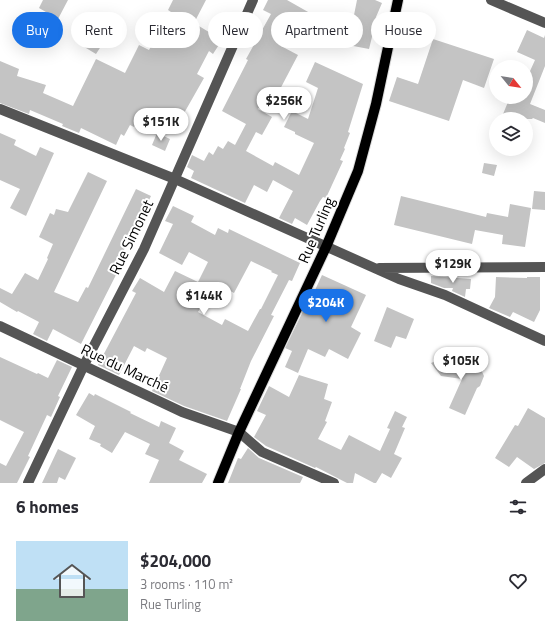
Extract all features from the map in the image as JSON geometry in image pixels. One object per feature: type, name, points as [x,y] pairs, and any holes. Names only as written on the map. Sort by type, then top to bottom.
[{"type":"main road","name":"Rue Turling","points":[[218,483],[239,432],[326,247],[358,171],[376,104],[398,0]]},
{"type":"street","name":"Rue Simonet","points":[[28,483],[84,365],[144,249],[253,0]]},
{"type":"street","points":[[491,0],[545,23]]},
{"type":"street","points":[[0,109],[175,179],[399,279],[445,295],[545,341]]},
{"type":"street","points":[[375,268],[545,267]]},
{"type":"street","name":"Rue du Marché","points":[[0,326],[182,412],[239,432]]},
{"type":"street","points":[[239,432],[262,452],[334,483]]},
{"type":"street","points":[[526,483],[545,469]]},
{"type":"building","points":[[43,0],[68,0],[62,12],[46,12],[39,8]]},
{"type":"building","points":[[173,0],[206,0],[200,12],[171,12],[168,10]]},
{"type":"building","points":[[268,0],[287,0],[308,12],[271,12],[271,14],[263,10]]},
{"type":"building","points":[[357,0],[375,0],[382,3],[378,12],[371,12],[371,41],[369,49],[363,48],[363,12],[355,12]]},
{"type":"building","points":[[271,14],[271,48],[285,48],[298,55],[277,95],[269,90],[258,109],[272,117],[262,135],[256,132],[246,151],[273,166],[275,162],[299,175],[314,143],[284,127],[292,111],[308,119],[318,88],[306,82],[315,62],[363,84],[348,132],[350,133],[340,160],[343,161],[326,198],[323,197],[320,201],[307,225],[295,218],[292,224],[279,218],[293,191],[273,180],[267,192],[254,185],[245,203],[191,178],[194,171],[187,167],[192,155],[204,161],[209,152],[213,155],[218,146],[223,149],[228,141],[235,145],[246,124],[222,111],[248,60],[246,59],[252,48],[263,48],[263,28]]},
{"type":"building","points":[[200,27],[208,32],[208,48],[217,48],[213,54],[209,51],[197,74],[204,78],[183,115],[174,110],[166,130],[139,119],[134,127],[130,125],[124,136],[121,134],[116,145],[81,128],[79,133],[62,126],[63,124],[30,110],[29,114],[0,103],[0,61],[19,69],[17,76],[46,85],[43,93],[73,106],[96,59],[125,73],[138,48],[145,48],[149,50],[150,48],[200,48]]},
{"type":"building","points":[[527,30],[544,38],[545,35],[545,66],[533,96],[533,64],[535,60],[517,52]]},
{"type":"building","points":[[436,40],[494,59],[489,60],[489,74],[484,88],[463,80],[449,121],[389,101],[397,77],[418,84],[430,48],[436,48]]},
{"type":"building","points":[[86,48],[100,48],[96,54]]},
{"type":"building","points":[[507,104],[530,104],[545,110],[545,123],[533,118],[533,112],[504,112]]},
{"type":"building","points":[[0,133],[16,140],[14,145],[36,156],[40,147],[54,153],[26,216],[10,208],[20,189],[0,180]]},
{"type":"building","points":[[157,133],[170,139],[165,151],[152,145]]},
{"type":"building","points":[[484,163],[497,165],[494,176],[482,173]]},
{"type":"building","points":[[88,172],[107,181],[54,292],[78,302],[86,287],[88,288],[136,189],[151,196],[127,246],[116,265],[120,267],[81,344],[53,329],[47,341],[33,334],[39,322],[0,302],[0,288],[12,294],[25,273],[38,280],[53,244],[39,237],[50,213],[54,215],[56,209],[68,212]]},
{"type":"building","points":[[534,191],[545,192],[545,210],[532,209]]},
{"type":"building","points":[[401,196],[486,217],[487,213],[508,217],[510,204],[531,208],[525,247],[502,244],[503,235],[475,230],[472,244],[394,225]]},
{"type":"building","points":[[173,206],[194,216],[191,222],[215,235],[218,228],[228,233],[229,229],[300,263],[292,281],[289,280],[271,315],[274,316],[251,361],[227,421],[184,406],[152,391],[167,358],[147,348],[145,352],[134,346],[119,375],[98,365],[136,293],[132,291],[140,278],[164,292],[175,271],[198,282],[208,262],[189,252],[182,265],[159,253],[173,224],[165,221]],"holes":[[[251,261],[272,271],[271,272],[278,275],[248,331],[225,319],[222,325],[198,312],[214,282],[234,293]]]},
{"type":"building","points":[[322,275],[366,295],[351,327],[361,333],[348,359],[329,349],[325,357],[308,349],[298,373],[285,367],[292,351],[285,348]]},
{"type":"building","points":[[431,276],[471,279],[470,289],[466,289],[465,297],[452,291],[453,288],[444,288],[431,283]]},
{"type":"building","points":[[496,277],[540,277],[540,310],[534,322],[513,312],[510,317],[489,308],[495,297]]},
{"type":"building","points":[[387,307],[414,319],[406,339],[396,336],[391,348],[374,341]]},
{"type":"building","points":[[448,356],[462,367],[469,362],[479,365],[484,376],[465,415],[449,408],[462,379],[441,376],[431,363]]},
{"type":"building","points":[[0,357],[48,378],[57,360],[72,367],[58,396],[60,397],[51,417],[47,415],[28,456],[30,457],[17,483],[0,483],[0,463],[6,466],[24,432],[0,420]]},
{"type":"building","points":[[299,375],[328,384],[324,399],[332,402],[325,421],[327,422],[318,439],[341,450],[349,435],[380,451],[390,429],[387,428],[395,411],[407,417],[402,427],[405,428],[394,454],[402,458],[391,478],[382,473],[376,483],[374,483],[355,473],[353,483],[347,483],[316,467],[315,468],[266,446],[254,437],[266,415],[257,411],[269,386],[289,397]]},
{"type":"building","points":[[89,393],[94,396],[95,394],[159,427],[161,421],[176,428],[169,443],[184,451],[179,460],[207,474],[202,483],[149,483],[159,460],[145,454],[150,444],[125,432],[112,453],[100,446],[101,444],[89,439],[95,426],[76,415]]},
{"type":"building","points":[[528,408],[545,418],[545,463],[534,469],[517,457],[509,467],[495,458],[515,425],[518,426]]},
{"type":"building","points":[[248,448],[259,458],[303,477],[300,483],[228,483],[238,458],[241,459]]},
{"type":"building","points":[[58,449],[76,458],[65,480],[59,477],[57,483],[42,483]]}]
